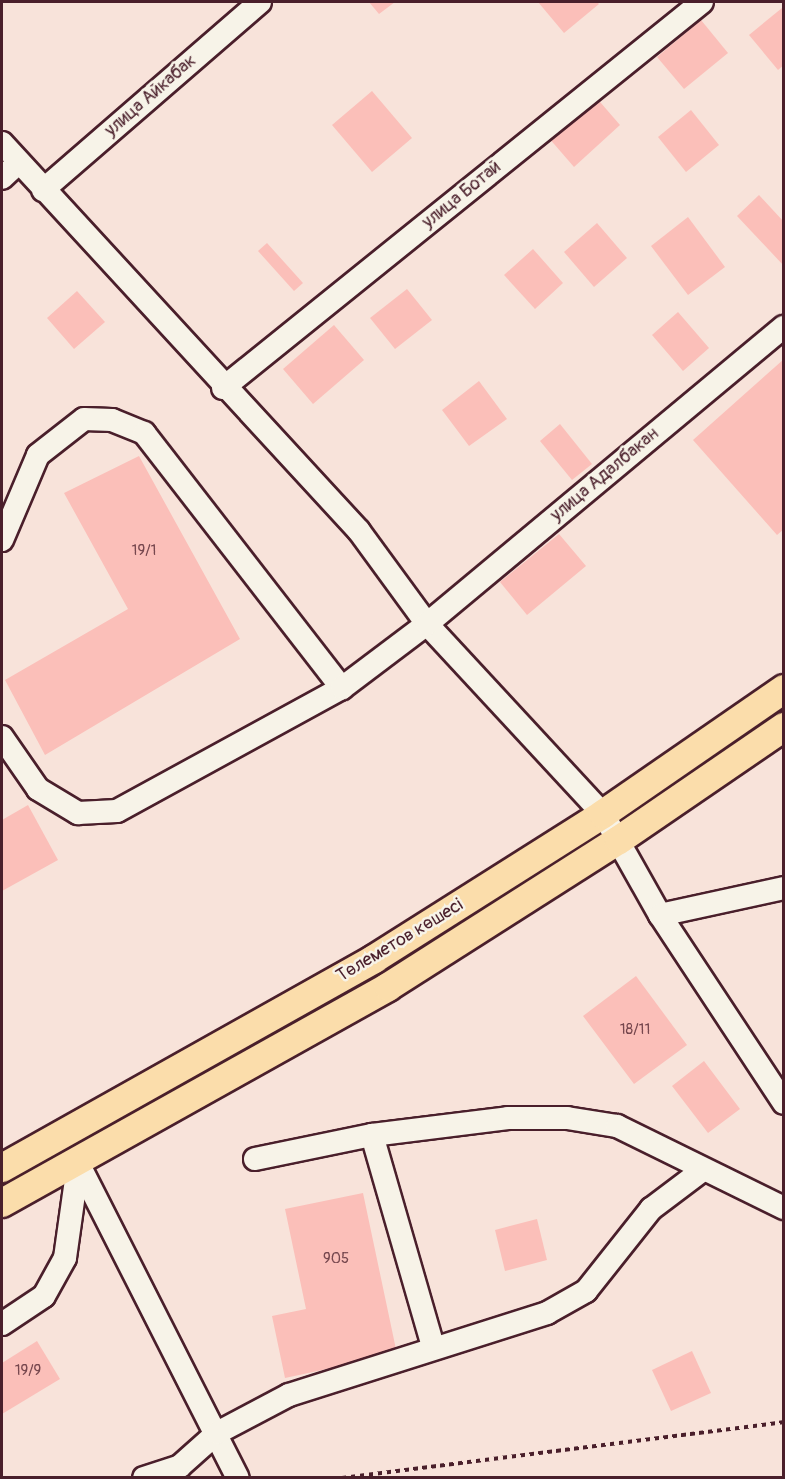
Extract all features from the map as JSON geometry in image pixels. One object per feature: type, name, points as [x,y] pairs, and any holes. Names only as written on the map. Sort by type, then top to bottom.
[{"type":"main road","name":"Төлеметов көшесі","points":[[2,1168],[374,959],[603,814],[783,689]]},
{"type":"main road","name":"Төлеметов көшесі","points":[[2,1203],[78,1163],[388,987],[619,840],[783,727]]},
{"type":"street","name":"улица Айкабак","points":[[43,190],[260,2]]},
{"type":"street","name":"улица Ботай","points":[[223,388],[702,2]]},
{"type":"street","points":[[2,143],[10,171],[43,190],[223,388],[359,531],[427,624],[603,814],[660,915],[783,1102]]},
{"type":"street","name":"улица Адалбакан","points":[[2,737],[38,789],[78,813],[117,811],[342,688],[427,624],[783,327]]},
{"type":"street","points":[[2,540],[38,456],[84,419],[112,420],[144,433],[342,688]]},
{"type":"street","points":[[660,915],[783,888]]},
{"type":"street","points":[[255,1159],[372,1136],[508,1118],[567,1118],[617,1126],[783,1208]]},
{"type":"street","points":[[372,1136],[432,1347]]},
{"type":"street","points":[[2,1324],[44,1296],[65,1258],[78,1163]]},
{"type":"street","points":[[78,1163],[238,1478]]},
{"type":"street","points":[[144,1478],[180,1466],[217,1433],[289,1395],[432,1347],[547,1313],[586,1291],[651,1209],[704,1169]]},
{"type":"path","points":[[342,1478],[783,1422]]},
{"type":"building","points":[[369,2],[395,2],[379,14]]},
{"type":"building","points":[[538,2],[597,2],[599,4],[564,33]]},
{"type":"building","points":[[782,8],[784,65],[778,70],[749,35]]},
{"type":"building","points":[[701,20],[728,53],[684,89],[657,57]]},
{"type":"building","points":[[372,91],[412,138],[372,172],[332,125]]},
{"type":"building","points":[[594,95],[620,125],[574,167],[548,137]]},
{"type":"building","points":[[691,110],[719,145],[686,172],[658,137]]},
{"type":"building","points":[[759,195],[784,222],[784,266],[737,216]]},
{"type":"building","points":[[688,217],[725,267],[688,295],[651,246]]},
{"type":"building","points":[[597,223],[627,258],[594,287],[564,252]]},
{"type":"building","points":[[267,243],[303,283],[294,291],[258,251]]},
{"type":"building","points":[[533,249],[563,283],[535,309],[504,275]]},
{"type":"building","points":[[407,289],[432,320],[395,349],[370,318]]},
{"type":"building","points":[[77,291],[105,322],[74,349],[47,318]]},
{"type":"building","points":[[678,312],[709,348],[683,371],[652,335]]},
{"type":"building","points":[[334,325],[364,360],[313,404],[283,369]]},
{"type":"building","points":[[784,359],[784,529],[777,535],[693,440]]},
{"type":"building","points":[[479,381],[507,419],[469,446],[442,410]]},
{"type":"building","points":[[560,424],[592,464],[572,480],[540,441]]},
{"type":"building","points":[[139,456],[240,639],[45,755],[5,680],[128,609],[64,493]]},
{"type":"building","points":[[559,534],[586,566],[527,615],[500,582]]},
{"type":"building","points":[[28,805],[58,860],[2,891],[2,820]]},
{"type":"building","points":[[636,976],[687,1045],[634,1084],[583,1016]]},
{"type":"building","points":[[704,1061],[740,1109],[708,1133],[672,1086]]},
{"type":"building","points":[[363,1193],[397,1354],[285,1378],[272,1316],[306,1309],[285,1209]]},
{"type":"building","points":[[537,1219],[547,1260],[505,1271],[495,1230]]},
{"type":"building","points":[[37,1341],[60,1379],[2,1414],[2,1363]]},
{"type":"building","points":[[692,1351],[711,1393],[671,1411],[652,1370]]}]
